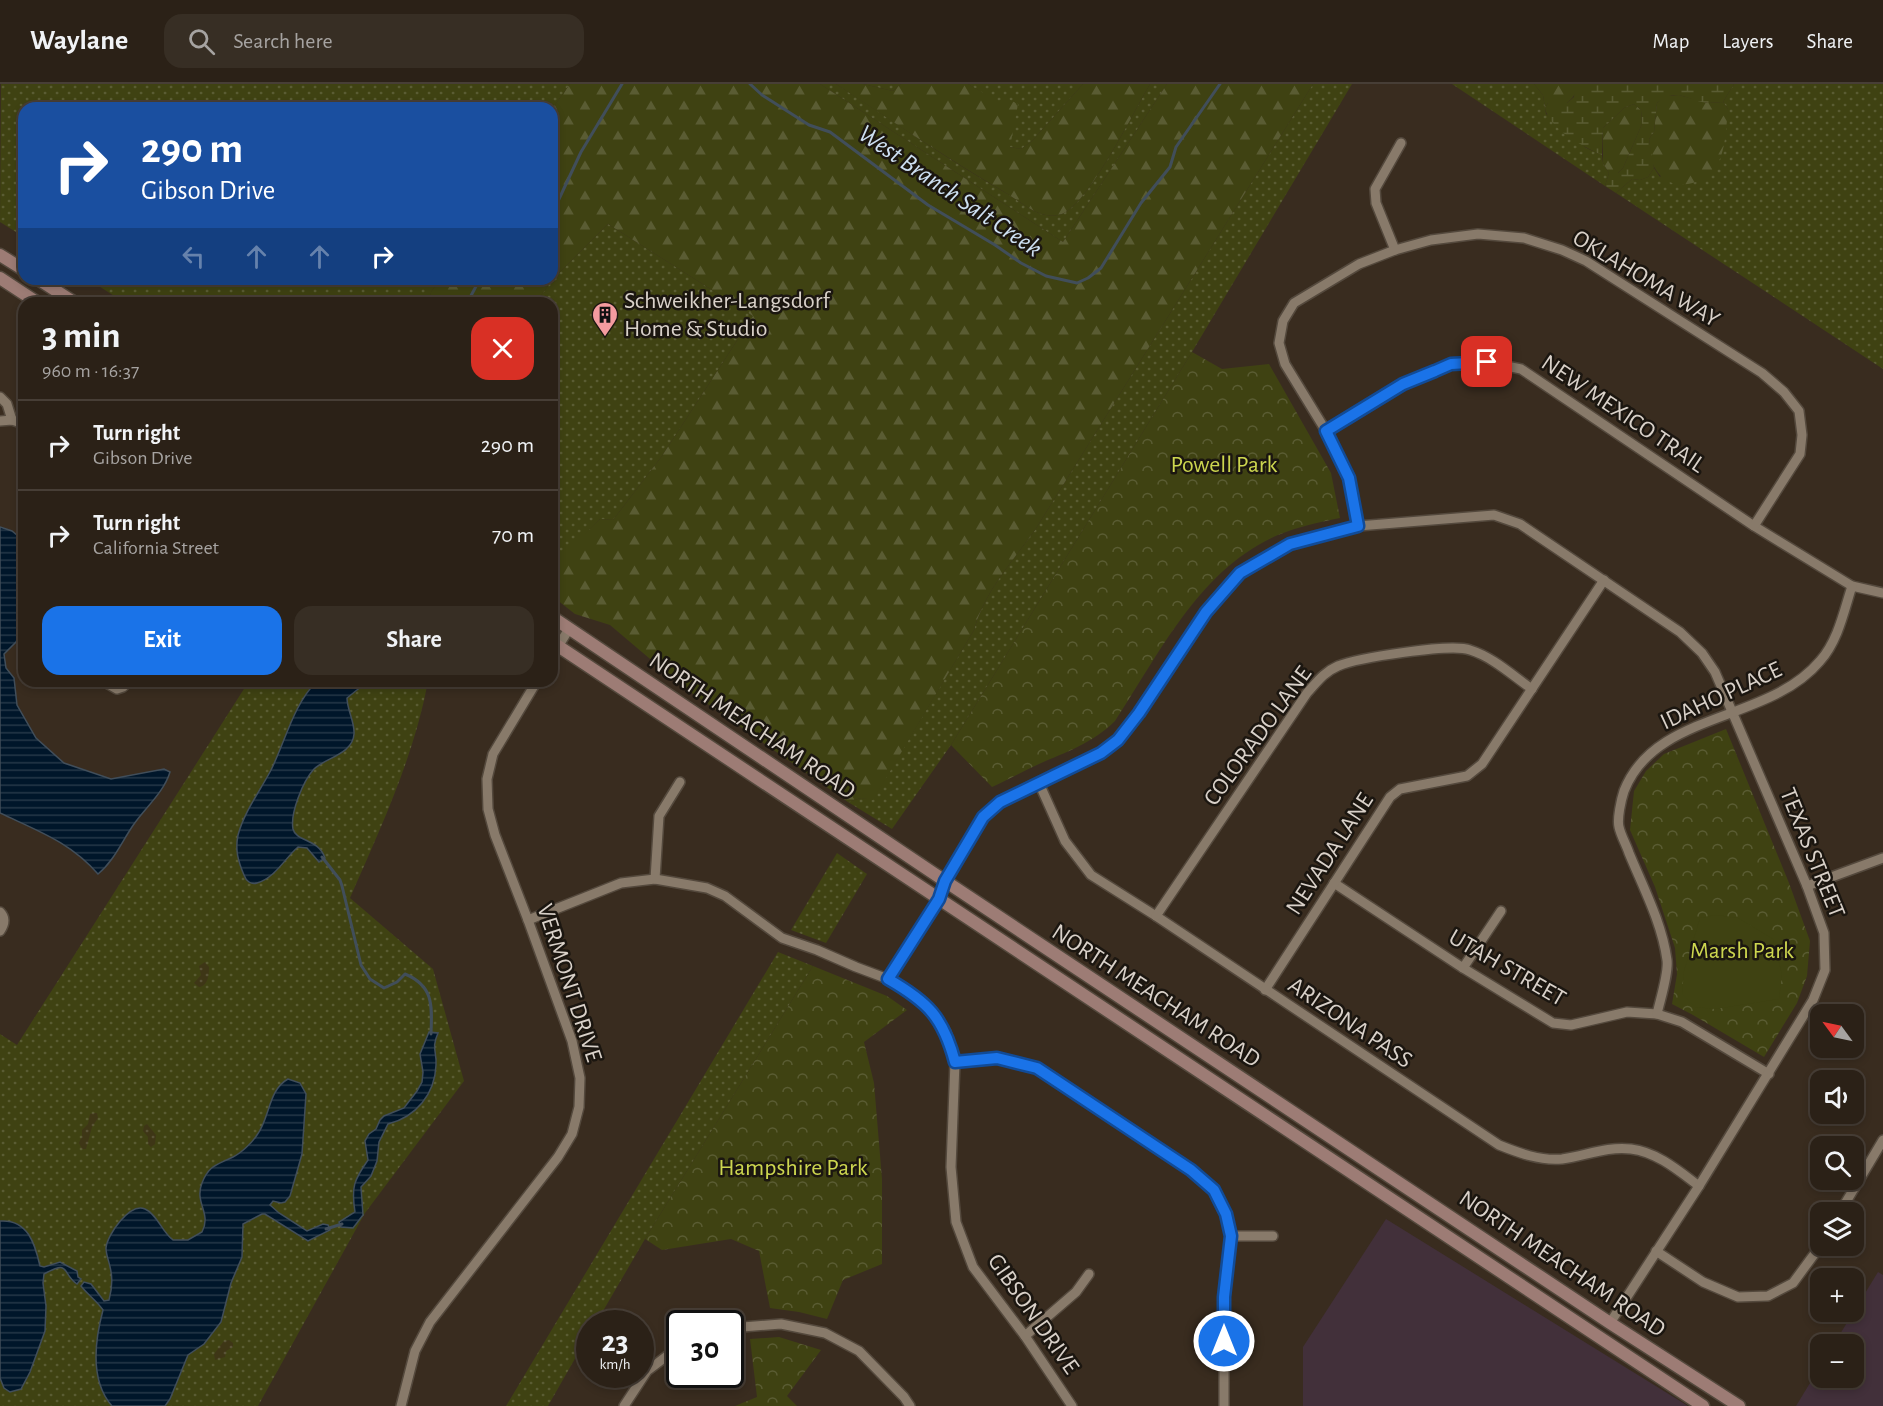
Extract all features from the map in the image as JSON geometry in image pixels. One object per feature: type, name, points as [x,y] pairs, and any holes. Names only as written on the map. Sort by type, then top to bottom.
[{"type":"main road","points":[[0,255],[18,266]]},
{"type":"main road","points":[[0,278],[29,297]]},
{"type":"main road","points":[[47,285],[66,297]]},
{"type":"main road","name":"NORTH MEACHAM ROAD","points":[[558,621],[1610,1323],[1739,1406]]},
{"type":"main road","name":"NORTH MEACHAM ROAD","points":[[558,651],[939,899],[1703,1406]]},
{"type":"street","points":[[1395,250],[1376,203],[1375,189],[1401,143]]},
{"type":"street","name":"OKLAHOMA WAY","points":[[1326,431],[1285,364],[1279,343],[1283,321],[1294,303],[1359,264],[1395,250],[1431,240],[1478,234],[1524,238],[1562,250],[1586,261],[1762,373],[1784,393],[1799,411],[1802,435],[1800,454],[1755,526]]},
{"type":"street","name":"NEW MEXICO TRAIL","points":[[1326,431],[1403,384],[1451,364],[1487,362],[1521,369],[1755,526],[1852,586],[1883,593]]},
{"type":"street","points":[[0,398],[7,404],[12,420]]},
{"type":"street","points":[[0,421],[18,422]]},
{"type":"street","points":[[1326,431],[1349,478],[1358,526]]},
{"type":"street","name":"TEXAS STREET","points":[[888,979],[939,899],[945,881],[983,817],[1000,802],[1101,753],[1118,740],[1139,713],[1206,612],[1240,573],[1290,544],[1358,526],[1494,515],[1520,525],[1680,632],[1702,653],[1715,672],[1807,886],[1824,933],[1825,970],[1813,1000],[1699,1186],[1610,1323]]},
{"type":"street","name":"NEVADA LANE","points":[[1265,990],[1390,797],[1400,789],[1411,786],[1467,776],[1482,764],[1604,580]]},
{"type":"street","name":"IDAHO PLACE","points":[[1657,1014],[1668,962],[1656,921],[1618,825],[1624,792],[1637,767],[1655,749],[1677,734],[1732,714],[1781,692],[1803,678],[1821,660],[1835,638],[1852,586]]},
{"type":"street","points":[[558,643],[569,629]]},
{"type":"street","name":"COLORADO LANE","points":[[1156,916],[1307,693],[1322,675],[1340,665],[1399,653],[1448,648],[1468,649],[1484,656],[1532,689]]},
{"type":"street","name":"VERMONT DRIVE","points":[[400,1406],[415,1351],[430,1322],[558,1157],[572,1134],[579,1107],[580,1078],[572,1041],[495,835],[488,809],[487,779],[493,754],[533,687]]},
{"type":"street","points":[[655,879],[659,816],[680,782]]},
{"type":"street","name":"ARIZONA PASS","points":[[1039,783],[1065,841],[1091,875],[1499,1145],[1528,1156],[1561,1159],[1602,1150],[1631,1149],[1665,1161],[1699,1186]]},
{"type":"street","points":[[1807,886],[1883,858]]},
{"type":"street","name":"GIBSON DRIVE","points":[[528,920],[621,883],[655,879],[707,888],[724,896],[782,938],[888,979],[924,1003],[946,1032],[955,1062],[951,1167],[956,1221],[973,1267],[1025,1336],[1072,1406]]},
{"type":"street","name":"UTAH STREET","points":[[1334,883],[1463,968],[1553,1023],[1571,1025],[1627,1012],[1657,1014],[1682,1022],[1769,1074]]},
{"type":"street","points":[[1463,968],[1501,911]]},
{"type":"street","points":[[0,912],[4,923],[0,931]]},
{"type":"street","points":[[955,1062],[997,1058],[1037,1068],[1191,1170],[1214,1190],[1226,1214],[1231,1236],[1224,1297],[1224,1406]]},
{"type":"street","points":[[1846,1202],[1883,1140]]},
{"type":"street","points":[[1231,1236],[1274,1236]]},
{"type":"street","points":[[1656,1251],[1703,1282],[1738,1297],[1768,1296],[1793,1283],[1813,1256]]},
{"type":"street","points":[[1025,1336],[1076,1292],[1089,1274]]},
{"type":"street","points":[[744,1327],[781,1324],[825,1333],[859,1351],[910,1406]]},
{"type":"street","points":[[624,1406],[647,1371],[666,1357]]},
{"type":"shaded area","points":[[1386,1219],[1688,1406],[1303,1406],[1303,1347]]},
{"type":"shaded area","points":[[1878,1272],[1883,1275],[1883,1406],[1796,1406],[1810,1383],[1810,1388],[1864,1388],[1864,1334],[1840,1334],[1847,1322],[1864,1322],[1864,1295]]},
{"type":"green space","points":[[1,84],[570,84],[557,102],[18,102],[18,233],[0,222]]},
{"type":"green space","points":[[570,84],[820,84],[1063,242],[1167,84],[1313,84],[1035,530],[992,590],[974,630],[873,800],[861,798],[848,802],[682,686],[610,625],[575,614],[558,601],[558,561],[600,519],[613,520],[662,456],[753,316],[608,224],[558,274],[557,102]]},
{"type":"green space","points":[[820,84],[836,84],[941,154],[1026,206],[1041,214],[1053,216],[1064,213],[1075,205],[1099,174],[1150,84],[1167,84],[1063,242]]},
{"type":"green space","points":[[836,84],[863,84],[893,91],[901,84],[968,84],[997,101],[1008,99],[1018,104],[1010,147],[1021,149],[1032,141],[1083,84],[1150,84],[1099,174],[1075,205],[1060,215],[1053,216],[1041,214],[1026,206]]},
{"type":"green space","points":[[863,84],[901,84],[893,91]]},
{"type":"green space","points":[[968,84],[1083,84],[1032,141],[1021,149],[1010,147],[997,102]]},
{"type":"green space","points":[[1313,84],[1352,84],[1192,352],[951,745],[892,829],[848,802],[861,798],[873,799],[974,630],[992,590],[1035,530]]},
{"type":"green space","points":[[1452,84],[1534,84],[1543,95],[1546,114],[1586,148],[1602,155],[1603,163],[1609,173],[1605,186]]},
{"type":"green space","points":[[1534,84],[1575,84],[1576,90],[1567,103],[1548,103],[1545,108],[1543,95]]},
{"type":"green space","points":[[1575,84],[1734,84],[1723,102],[1701,102],[1676,95],[1664,98],[1657,103],[1654,132],[1649,139],[1654,168],[1648,177],[1640,180],[1632,179],[1616,193],[1605,186],[1609,173],[1618,173],[1623,168],[1642,124],[1641,110],[1634,104],[1624,108],[1603,128],[1602,155],[1586,148],[1560,130],[1553,123],[1545,108],[1548,103],[1567,103],[1574,97]]},
{"type":"green space","points":[[1734,84],[1883,84],[1883,369],[1616,193],[1632,179],[1640,180],[1648,177],[1654,168],[1660,177],[1728,109],[1723,102]]},
{"type":"green space","points":[[1679,95],[1707,103],[1723,102],[1728,109],[1725,140],[1719,162],[1709,174],[1694,183],[1669,182],[1656,170],[1652,159],[1649,139],[1654,132],[1657,103],[1665,96]]},
{"type":"green space","points":[[1634,104],[1641,110],[1642,124],[1623,168],[1618,173],[1609,173],[1603,163],[1603,128],[1624,108]]},
{"type":"green space","points":[[608,224],[753,316],[662,456],[613,520],[600,519],[558,563],[558,297],[540,297],[549,285],[558,285],[558,274]]},
{"type":"green space","points":[[97,285],[436,285],[431,297],[116,297]]},
{"type":"green space","points":[[436,285],[549,285],[540,297],[431,297]]},
{"type":"green space","name":"Powell Park","points":[[1192,352],[1222,369],[1269,364],[1331,473],[1340,518],[1278,535],[1250,550],[1226,569],[1184,615],[1115,721],[1107,729],[1079,746],[992,787],[951,745]]},
{"type":"green space","points":[[245,687],[427,687],[405,764],[385,818],[350,898],[433,969],[464,1081],[365,1213],[258,1406],[0,1406],[0,1034],[17,1045]]},
{"type":"green space","name":"Marsh Park","points":[[1726,729],[1789,883],[1810,941],[1807,976],[1797,1003],[1764,1057],[1672,1004],[1677,974],[1675,948],[1655,887],[1630,830],[1634,791],[1646,771],[1664,754]]},
{"type":"green space","points":[[837,853],[867,874],[826,943],[791,930]]},
{"type":"green space","points":[[1716,915],[1738,918],[1773,939],[1782,974],[1779,999],[1715,1009],[1695,1007],[1682,994],[1684,971],[1700,918]]},
{"type":"green space","points":[[778,952],[813,966],[604,1310],[576,1310],[576,1357],[548,1406],[506,1406]]},
{"type":"green space","name":"Hampshire Park","points":[[813,966],[887,996],[907,1010],[864,1042],[874,1083],[882,1179],[882,1264],[843,1280],[827,1319],[770,1308],[759,1251],[731,1239],[662,1250],[645,1239]]},
{"type":"green space","points":[[779,1337],[821,1350],[787,1396],[797,1406],[735,1406],[757,1397],[750,1339]]},
{"type":"sand","points":[[205,962],[209,967],[208,977],[204,985],[199,987],[194,983],[201,975],[199,966]]},
{"type":"sand","points":[[97,1113],[98,1118],[92,1127],[86,1149],[82,1149],[79,1143],[82,1130],[88,1124],[90,1114]]},
{"type":"sand","points":[[147,1124],[156,1135],[155,1144],[151,1147],[143,1131]]},
{"type":"sand","points":[[229,1340],[233,1343],[233,1347],[226,1351],[225,1357],[215,1360],[214,1354],[224,1341]]},
{"type":"water","points":[[0,527],[18,536],[18,638],[4,654],[6,668],[14,678],[17,705],[36,738],[64,763],[111,779],[164,769],[170,772],[159,793],[134,824],[109,863],[98,874],[65,845],[0,813]]},
{"type":"water","points":[[312,687],[361,687],[347,698],[354,729],[352,741],[344,751],[319,765],[310,774],[293,815],[295,833],[313,843],[325,858],[319,862],[307,848],[298,847],[269,877],[257,883],[251,883],[247,881],[240,865],[238,835],[248,810],[271,770],[296,712]]},
{"type":"water","points":[[429,1032],[438,1033],[435,1043],[435,1076],[428,1095],[407,1116],[388,1124],[379,1142],[377,1161],[371,1176],[361,1187],[363,1215],[353,1228],[341,1227],[339,1222],[355,1212],[353,1196],[355,1184],[368,1160],[365,1141],[384,1116],[404,1108],[422,1082],[420,1054]]},
{"type":"water","points":[[288,1079],[300,1083],[306,1094],[302,1154],[290,1196],[285,1202],[273,1201],[270,1205],[307,1231],[323,1224],[328,1225],[330,1230],[308,1241],[265,1214],[243,1224],[242,1257],[231,1283],[221,1322],[204,1344],[188,1355],[165,1406],[112,1406],[100,1385],[97,1373],[98,1334],[103,1310],[81,1286],[84,1282],[91,1284],[104,1301],[109,1300],[112,1279],[106,1251],[107,1242],[120,1221],[133,1210],[139,1208],[149,1211],[173,1240],[188,1240],[202,1232],[205,1219],[200,1190],[205,1177],[214,1166],[236,1155],[252,1141],[261,1128],[277,1090]]},
{"type":"water","points":[[0,1221],[17,1224],[29,1234],[40,1266],[60,1262],[77,1271],[81,1279],[77,1284],[62,1268],[44,1274],[45,1331],[30,1372],[21,1389],[10,1392],[4,1388],[0,1378]]},
{"type":"waterway","name":"West Branch Salt Creek","points":[[558,201],[581,152],[622,84]]},
{"type":"waterway","name":"West Branch Salt Creek","points":[[750,84],[762,95],[809,125],[830,132],[928,205],[1021,263],[1046,276],[1077,283],[1101,268],[1141,203],[1170,167],[1176,147],[1220,84]]},
{"type":"waterway","name":"West Branch Salt Creek","points":[[470,297],[477,285]]},
{"type":"waterway","name":"West Branch Salt Creek","points":[[322,857],[340,880],[361,965],[370,979],[384,988],[397,982],[405,974],[421,984],[431,1006],[431,1034]]},
{"type":"waterway","name":"West Branch Salt Creek","points":[[326,1229],[342,1224]]},
{"type":"place","name":"Schweikher-Langsdorf Home & Studio","points":[[605,338]]},
{"type":"route","points":[[1224,1341],[1224,1297],[1231,1236],[1226,1214],[1214,1190],[1191,1170],[1037,1068],[997,1058],[955,1062],[946,1032],[935,1016],[924,1003],[888,979],[939,899],[945,881],[983,817],[1000,802],[1101,753],[1118,740],[1139,713],[1206,612],[1240,573],[1290,544],[1358,526],[1349,478],[1326,431],[1403,384],[1451,364],[1487,362]]}]
